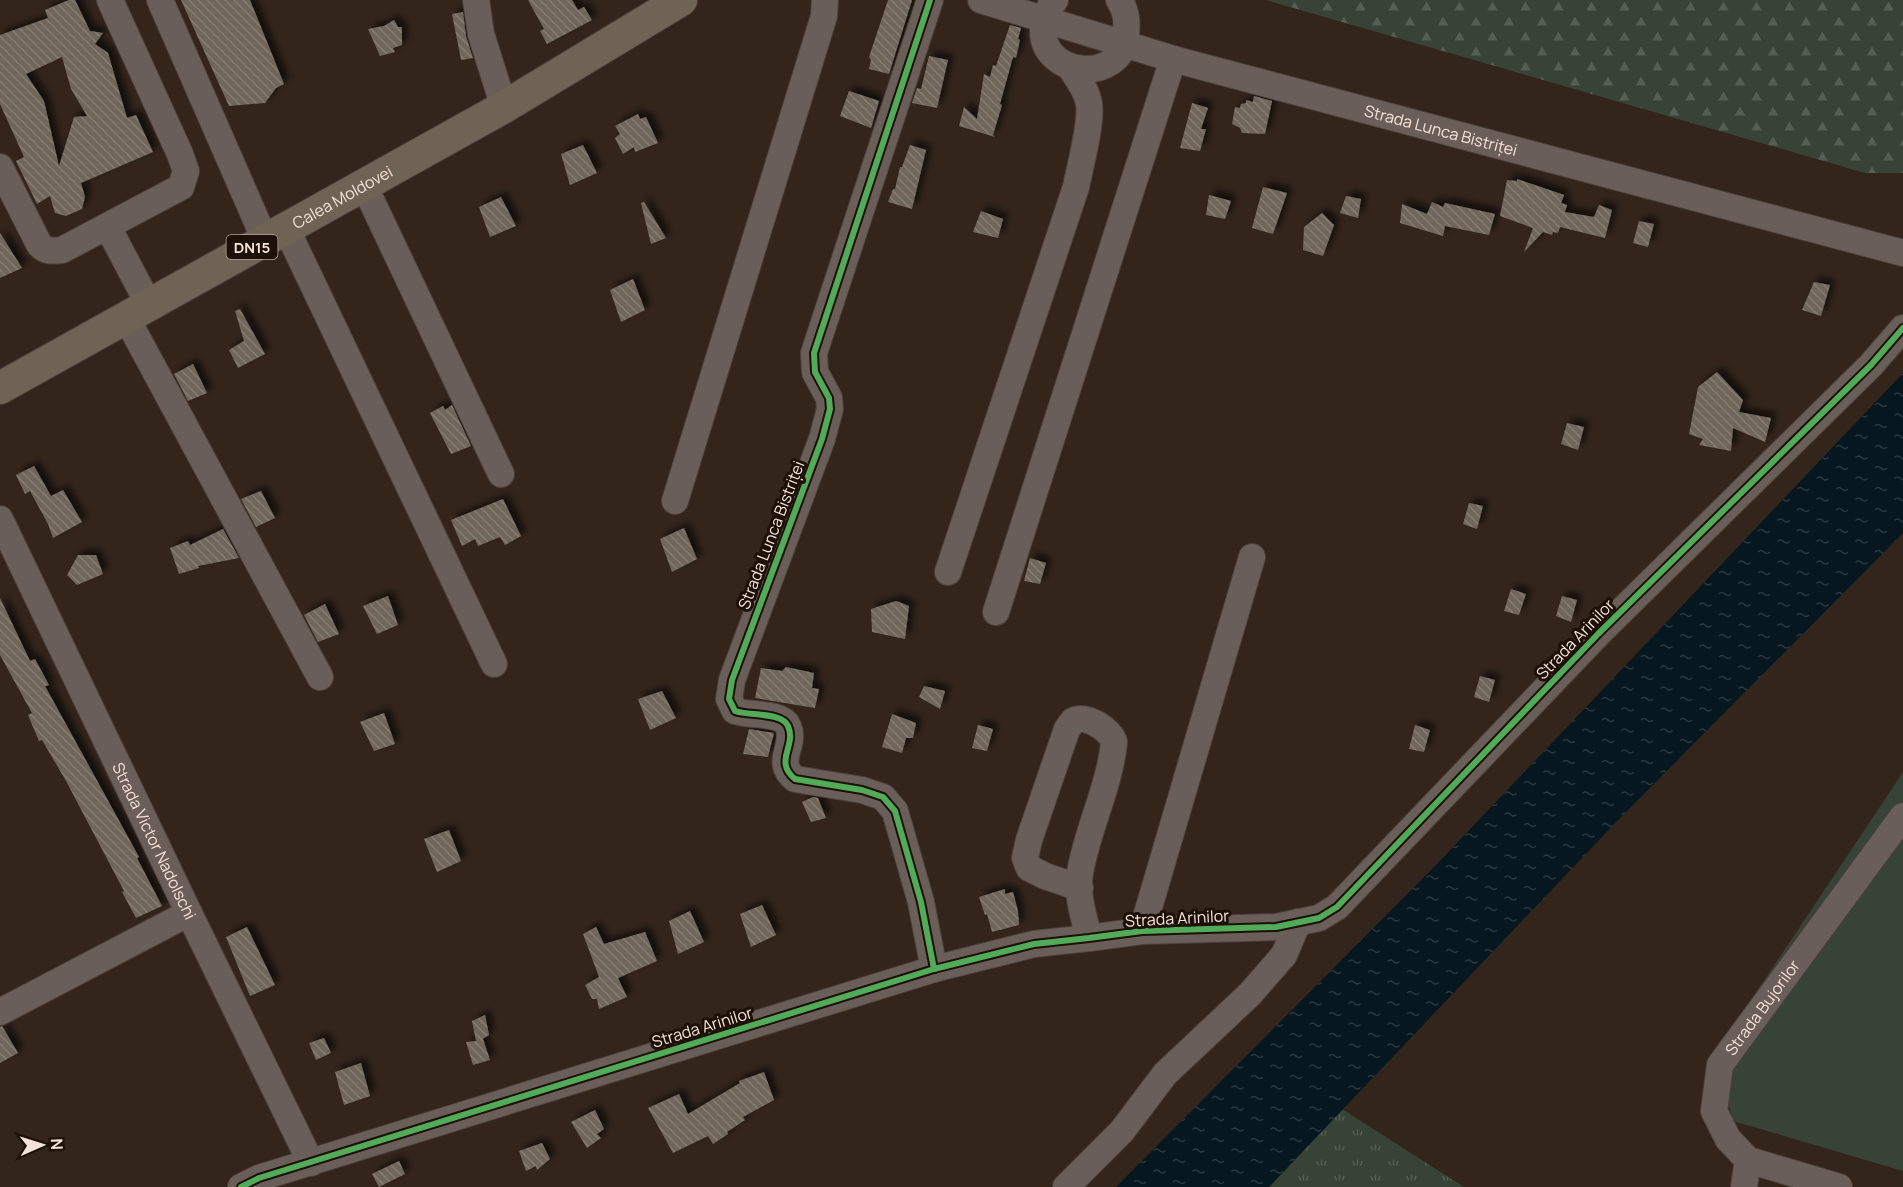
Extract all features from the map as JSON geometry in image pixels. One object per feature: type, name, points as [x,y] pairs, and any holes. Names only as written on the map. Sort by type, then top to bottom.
[{"type":"main road","name":"Calea Moldovei","points":[[0,388],[504,107],[681,0]]},
{"type":"main road","points":[[592,53],[706,0]]},
{"type":"street","points":[[0,167],[42,249],[50,251],[62,250],[181,188],[186,171],[180,154],[110,0]]},
{"type":"street","points":[[160,0],[494,664]]},
{"type":"street","points":[[476,0],[481,34],[504,107]]},
{"type":"street","points":[[675,501],[825,16],[825,0]]},
{"type":"street","name":"Strada Lunca Bistriței","points":[[930,0],[814,353],[815,372],[829,398],[830,410],[822,439],[732,680],[729,699],[735,711],[781,718],[786,722],[790,728],[785,763],[788,773],[795,779],[862,790],[882,797],[895,811],[921,902],[934,969]]},
{"type":"street","name":"Strada Lunca Bistriței","points":[[981,0],[1050,9],[1125,46],[1898,249]]},
{"type":"street","points":[[1070,67],[1090,70],[1103,67],[1114,61],[1125,46],[1127,25],[1125,8],[1119,0]]},
{"type":"street","points":[[948,572],[1076,187],[1089,104],[1085,90],[1070,67],[1047,49],[1043,38],[1050,9]]},
{"type":"street","points":[[996,612],[1173,59]]},
{"type":"street","points":[[364,185],[501,474]]},
{"type":"street","points":[[108,227],[138,311],[320,677]]},
{"type":"street","name":"Strada Arinilor","points":[[241,1187],[260,1178],[934,969],[1034,944],[1142,931],[1276,927],[1319,918],[1337,907],[1598,634],[1871,365],[1903,328]]},
{"type":"street","name":"Strada Victor Nadolschi","points":[[0,519],[311,1163]]},
{"type":"street","points":[[1142,931],[1252,557]]},
{"type":"street","points":[[1080,888],[1029,868],[1025,858],[1067,729],[1072,721],[1078,719],[1104,728],[1112,735],[1114,741],[1103,791],[1079,874],[1080,888],[1080,902],[1089,938]]},
{"type":"street","name":"Strada Bujorilor","points":[[1748,1160],[1728,1139],[1714,1111],[1720,1065],[1903,816]]},
{"type":"street","points":[[0,1012],[189,914]]},
{"type":"street","points":[[1066,1187],[1122,1131],[1165,1074],[1250,994],[1284,955],[1298,922]]},
{"type":"street","points":[[1744,1187],[1748,1160],[1839,1187]]},
{"type":"green space","points":[[1266,0],[1903,0],[1903,173],[1865,173]]},
{"type":"green space","points":[[1903,772],[1903,1171],[1733,1121],[1715,1054]]},
{"type":"green space","points":[[1342,1109],[1464,1187],[1269,1187]]},
{"type":"water","points":[[1903,373],[1903,533],[1621,817],[1269,1187],[1116,1187],[1437,864]]},
{"type":"building","points":[[69,0],[75,0],[90,31],[103,33],[95,44],[108,53],[127,118],[136,115],[153,152],[81,183],[85,197],[82,209],[66,216],[55,213],[50,196],[37,204],[16,161],[24,157],[0,104],[0,35],[48,18],[45,10]],"holes":[[[62,57],[71,89],[87,116],[74,117],[59,166],[44,101],[26,74]]]},
{"type":"building","points":[[181,0],[250,0],[284,84],[276,88],[265,103],[229,106]]},
{"type":"building","points":[[528,0],[572,0],[578,10],[584,7],[592,20],[547,44],[540,31],[544,29]]},
{"type":"building","points":[[888,0],[912,0],[889,74],[869,69],[871,60],[869,57]]},
{"type":"building","points":[[463,12],[466,36],[473,58],[461,60],[452,14]]},
{"type":"building","points":[[394,20],[398,27],[402,27],[402,45],[393,48],[395,52],[380,56],[368,29],[384,26]]},
{"type":"building","points":[[1010,25],[1021,28],[1018,39],[1020,40],[1000,104],[1002,105],[993,135],[995,137],[959,126],[964,107],[977,119],[984,74],[990,77],[993,65],[996,66]]},
{"type":"building","points":[[929,56],[948,60],[937,108],[912,103],[917,88],[921,89]]},
{"type":"building","points":[[849,91],[879,101],[871,128],[840,116]]},
{"type":"building","points":[[1254,96],[1272,101],[1265,134],[1242,133],[1240,128],[1232,124],[1235,107],[1240,108],[1246,100],[1253,102]]},
{"type":"building","points":[[1192,103],[1208,108],[1201,129],[1206,129],[1200,151],[1180,148]]},
{"type":"building","points":[[638,114],[640,119],[646,117],[658,143],[635,152],[634,147],[623,154],[615,138],[620,134],[615,126]]},
{"type":"building","points":[[583,145],[597,173],[570,185],[561,154]]},
{"type":"building","points":[[910,145],[926,150],[912,209],[888,202],[895,189],[900,167],[902,167]]},
{"type":"building","points":[[1517,179],[1564,195],[1561,203],[1567,205],[1565,212],[1594,217],[1599,205],[1612,210],[1605,238],[1560,227],[1558,233],[1553,232],[1552,235],[1543,232],[1524,252],[1533,228],[1500,216],[1507,180],[1517,181]]},
{"type":"building","points":[[1263,187],[1287,193],[1273,234],[1252,228]]},
{"type":"building","points":[[1209,195],[1231,201],[1225,219],[1206,215]]},
{"type":"building","points":[[1346,196],[1361,199],[1358,218],[1340,213]]},
{"type":"building","points":[[501,197],[516,226],[490,237],[479,207]]},
{"type":"building","points":[[644,202],[666,238],[651,244],[641,203]]},
{"type":"building","points":[[1432,202],[1443,207],[1445,203],[1495,214],[1489,235],[1445,226],[1443,236],[1400,223],[1402,204],[1427,214]]},
{"type":"building","points":[[981,211],[1003,219],[998,238],[973,232]]},
{"type":"building","points":[[1322,213],[1334,225],[1323,256],[1303,250],[1304,227]]},
{"type":"building","points":[[1639,221],[1654,224],[1648,247],[1633,243]]},
{"type":"building","points":[[0,233],[22,268],[0,278]]},
{"type":"building","points":[[633,279],[645,310],[621,322],[610,290]]},
{"type":"building","points":[[1814,282],[1830,285],[1821,316],[1802,310]]},
{"type":"building","points":[[240,309],[265,354],[238,368],[229,350],[244,341],[235,311]]},
{"type":"building","points":[[193,364],[207,393],[188,401],[174,374]]},
{"type":"building","points":[[1717,372],[1743,400],[1739,412],[1771,418],[1765,442],[1733,428],[1731,451],[1699,445],[1703,439],[1689,434],[1698,387]]},
{"type":"building","points":[[452,405],[471,446],[451,454],[430,413],[443,406],[445,410]]},
{"type":"building","points":[[1567,423],[1584,427],[1578,450],[1561,444]]},
{"type":"building","points":[[34,466],[51,496],[63,490],[82,522],[53,538],[30,491],[25,494],[16,475]]},
{"type":"building","points":[[261,491],[275,518],[256,527],[241,499]]},
{"type":"building","points":[[503,499],[521,536],[505,545],[500,537],[478,546],[475,539],[462,546],[451,520]]},
{"type":"building","points":[[1469,503],[1483,506],[1477,529],[1463,524]]},
{"type":"building","points":[[684,528],[697,559],[672,572],[660,539]]},
{"type":"building","points":[[223,529],[239,558],[198,566],[199,568],[179,574],[170,548],[188,541],[190,545]]},
{"type":"building","points":[[78,555],[96,555],[103,574],[77,585],[67,575]]},
{"type":"building","points":[[1030,558],[1046,563],[1040,584],[1024,581]]},
{"type":"building","points":[[1511,589],[1526,594],[1519,615],[1504,611]]},
{"type":"building","points":[[388,596],[398,625],[377,634],[363,606]]},
{"type":"building","points":[[1562,596],[1577,600],[1571,622],[1556,616]]},
{"type":"building","points":[[0,598],[30,661],[35,659],[49,685],[45,686],[139,857],[137,858],[162,906],[136,918],[66,781],[42,740],[39,741],[28,715],[32,713],[0,655]]},
{"type":"building","points":[[896,601],[909,606],[905,639],[872,632],[871,609]]},
{"type":"building","points":[[325,604],[339,634],[318,642],[304,615]]},
{"type":"building","points":[[786,667],[814,673],[812,688],[819,689],[815,708],[755,698],[761,668],[782,671]]},
{"type":"building","points":[[1480,676],[1495,680],[1489,702],[1474,697]]},
{"type":"building","points":[[924,686],[945,691],[940,709],[919,697]]},
{"type":"building","points":[[662,691],[676,718],[650,730],[638,699]]},
{"type":"building","points":[[384,713],[395,744],[374,751],[360,722]]},
{"type":"building","points":[[892,714],[916,723],[913,738],[906,738],[902,753],[882,747]]},
{"type":"building","points":[[978,725],[993,729],[987,751],[972,748]]},
{"type":"building","points":[[1415,725],[1430,730],[1424,752],[1409,749]]},
{"type":"building","points":[[749,729],[774,733],[768,757],[743,754]]},
{"type":"building","points":[[813,797],[818,798],[826,818],[811,822],[802,802]]},
{"type":"building","points":[[449,830],[461,861],[437,872],[424,839]]},
{"type":"building","points":[[1005,889],[1005,894],[1013,892],[1019,925],[992,932],[979,897]]},
{"type":"building","points":[[762,905],[776,935],[751,947],[740,914]]},
{"type":"building","points":[[690,911],[704,942],[678,954],[669,921]]},
{"type":"building","points":[[247,927],[275,985],[250,996],[226,937]]},
{"type":"building","points":[[596,927],[604,944],[645,932],[657,961],[618,978],[627,997],[599,1009],[597,999],[592,999],[585,985],[599,977],[583,934]]},
{"type":"building","points":[[485,1015],[489,1035],[481,1040],[483,1039],[490,1060],[473,1065],[466,1042],[476,1041],[472,1021]]},
{"type":"building","points":[[2,1026],[18,1053],[0,1063],[0,1027]]},
{"type":"building","points":[[324,1038],[331,1053],[316,1060],[309,1043]]},
{"type":"building","points":[[361,1063],[370,1096],[344,1105],[335,1072]]},
{"type":"building","points":[[764,1072],[774,1100],[743,1117],[745,1120],[713,1144],[708,1136],[673,1153],[648,1108],[679,1094],[688,1114],[740,1083],[739,1081]]},
{"type":"building","points":[[595,1110],[604,1129],[597,1134],[601,1138],[587,1148],[571,1122]]},
{"type":"building","points":[[542,1143],[550,1159],[537,1170],[536,1166],[526,1171],[519,1151]]},
{"type":"building","points":[[399,1161],[405,1174],[379,1187],[372,1174]]},
{"type":"cycle path","points":[[930,0],[814,353],[815,372],[829,398],[830,409],[822,439],[732,680],[729,699],[735,711],[772,716],[785,722],[790,733],[786,766],[795,779],[862,790],[883,797],[895,811],[921,902],[934,969]]},
{"type":"cycle path","points":[[241,1187],[259,1178],[934,969],[1034,944],[1142,931],[1276,927],[1319,918],[1337,907],[1598,634],[1871,365],[1903,328]]}]
